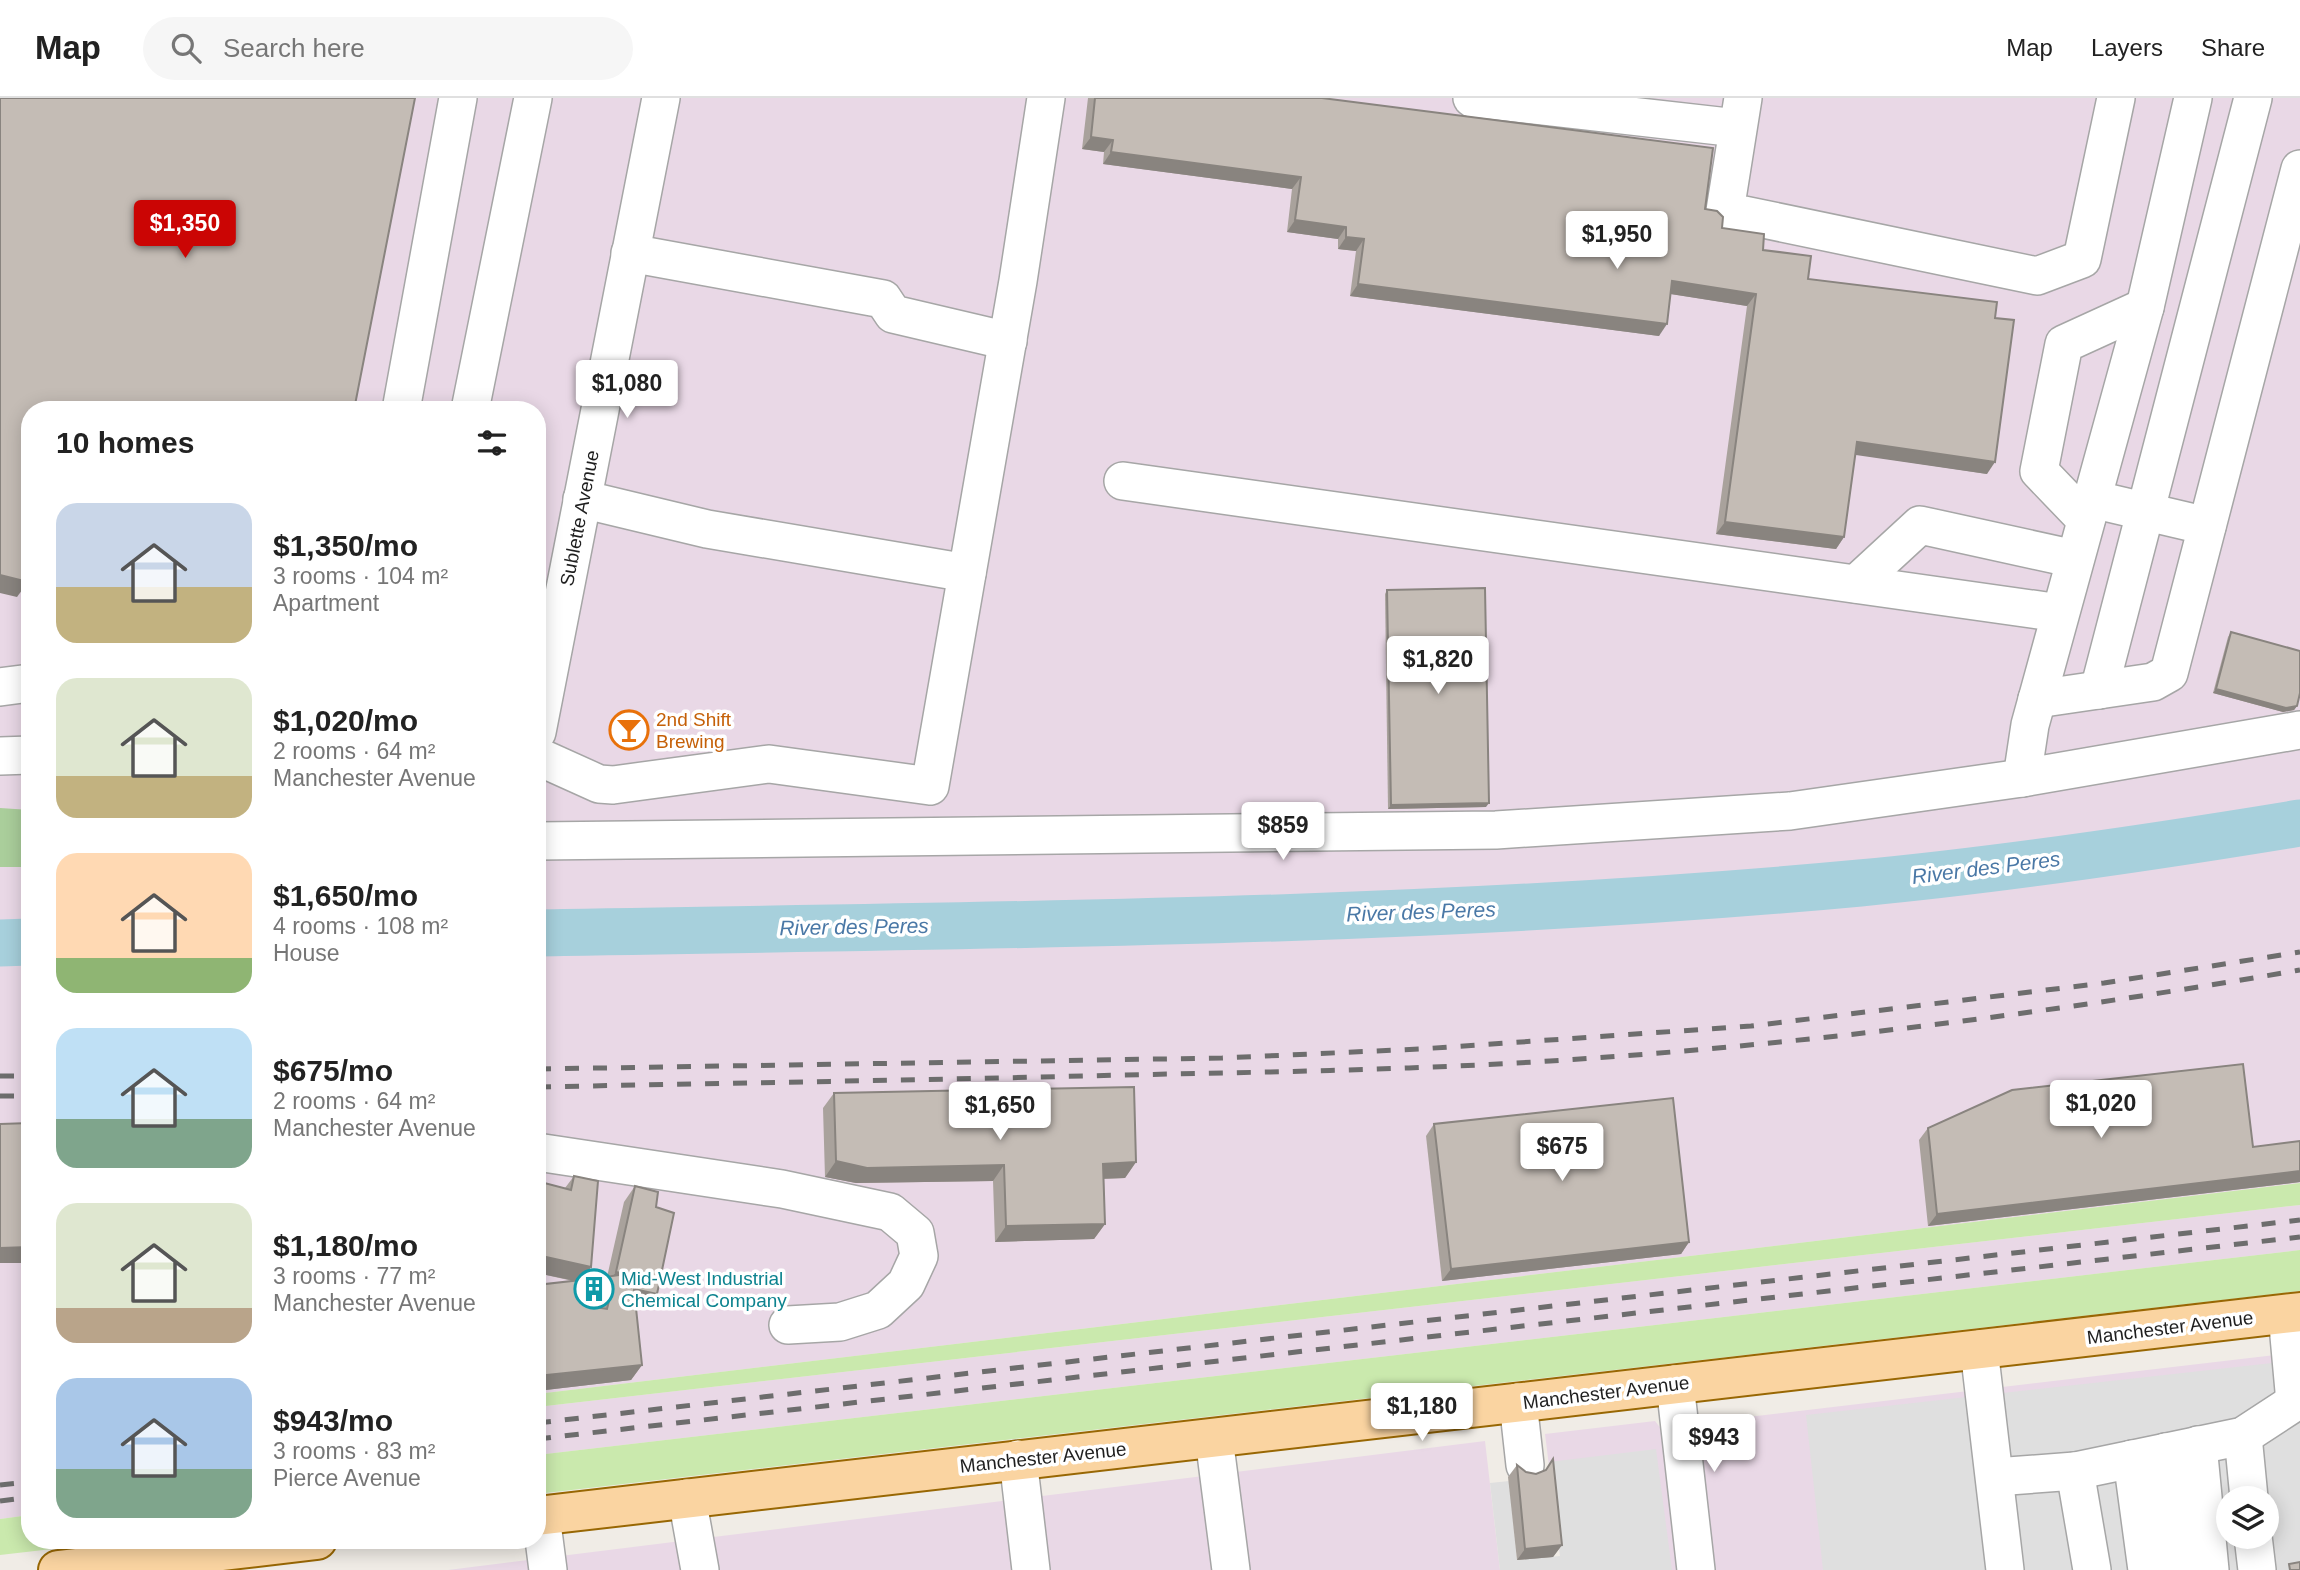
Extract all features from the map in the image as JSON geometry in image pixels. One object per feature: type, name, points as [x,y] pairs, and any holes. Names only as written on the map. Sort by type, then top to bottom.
[{"type":"main road","name":"Manchester Avenue","points":[[546,1515],[2294,1313]]},
{"type":"main road","points":[[58,1570],[239,1549]]},
{"type":"street","points":[[403,401],[458,98]]},
{"type":"street","points":[[472,401],[533,98]]},
{"type":"street","name":"Sublette Avenue","points":[[546,685],[661,98]]},
{"type":"street","points":[[546,760],[599,784],[613,785],[769,764],[930,786],[1008,341],[1046,98]]},
{"type":"street","points":[[1472,98],[1740,113],[1725,211],[2037,276],[2081,259],[2116,98]]},
{"type":"street","points":[[2022,778],[2037,699],[2145,307],[2193,98]]},
{"type":"street","points":[[2099,690],[2253,98]]},
{"type":"street","points":[[2037,699],[2154,682],[2169,673],[2300,169]]},
{"type":"street","points":[[630,253],[883,299],[893,314],[1008,341]]},
{"type":"street","points":[[2145,307],[2064,344],[2039,471],[2089,509],[2146,511],[2207,526]]},
{"type":"street","points":[[1123,481],[2060,613]]},
{"type":"street","points":[[582,499],[707,528],[967,573]]},
{"type":"street","points":[[1856,584],[1920,525],[2075,559]]},
{"type":"street","points":[[0,687],[21,684]]},
{"type":"street","points":[[546,841],[1496,830],[1790,811],[2022,778],[2300,730]]},
{"type":"street","points":[[0,756],[21,755]]},
{"type":"street","points":[[546,1153],[782,1189],[890,1212],[915,1233],[919,1256],[906,1284],[878,1310],[840,1322],[788,1325]]},
{"type":"street","points":[[1995,1478],[2075,1471],[2243,1436],[2297,1402],[2294,1313]]},
{"type":"street","points":[[1979,1349],[2005,1570]]},
{"type":"street","points":[[1675,1384],[1696,1570]]},
{"type":"street","points":[[1517,1402],[1525,1465]]},
{"type":"street","points":[[2243,1436],[2248,1486]]},
{"type":"street","points":[[1214,1438],[1231,1570]]},
{"type":"street","points":[[2147,1570],[2165,1452]]},
{"type":"street","points":[[2165,1452],[2179,1570]]},
{"type":"street","points":[[2165,1452],[2210,1570]]},
{"type":"street","points":[[1018,1460],[1031,1570]]},
{"type":"street","points":[[2075,1471],[2092,1570]]},
{"type":"street","points":[[687,1498],[700,1570]]},
{"type":"street","points":[[544,1549],[548,1570]]},
{"type":"street","points":[[2255,1549],[2257,1570]]},
{"type":"shaded area","points":[[0,98],[2300,98],[2300,1183],[546,1393],[546,401],[21,401],[21,1516],[0,1519]]},
{"type":"shaded area","points":[[2300,1205],[2300,1250],[546,1454],[546,1406]]},
{"type":"shaded area","points":[[2300,1352],[2300,1570],[1713,1570],[1697,1423]]},
{"type":"shaded area","points":[[2300,1360],[2300,1570],[1823,1570],[1806,1415]]},
{"type":"shaded area","points":[[1655,1421],[1662,1430],[1677,1570],[1562,1570],[1545,1434]]},
{"type":"shaded area","points":[[1485,1441],[1500,1570],[448,1570]]},
{"type":"shaded area","points":[[1656,1449],[1672,1570],[1500,1570],[1490,1483],[1509,1481],[1517,1560],[1560,1556],[1549,1462]]},
{"type":"green space","points":[[0,808],[21,809],[21,867],[0,867]]},
{"type":"green space","points":[[2300,1183],[2300,1205],[546,1406],[546,1393]]},
{"type":"green space","points":[[2300,1250],[2300,1291],[546,1493],[546,1454]]},
{"type":"green space","points":[[21,1516],[21,1549],[52,1549],[0,1555],[0,1519]]},
{"type":"building","points":[[0,98],[415,98],[356,401],[21,401],[21,580],[0,575]]},
{"type":"building","points":[[1095,98],[1322,98],[1713,148],[1705,209],[1717,211],[1723,217],[1722,228],[1764,234],[1763,250],[1811,256],[1808,279],[1997,302],[1995,318],[2014,320],[1995,462],[1857,442],[1844,537],[1725,522],[1756,294],[1672,281],[1667,324],[1358,284],[1364,239],[1346,237],[1346,227],[1295,220],[1301,177],[1111,152],[1113,140],[1091,137]]},
{"type":"building","points":[[1485,588],[1489,803],[1391,805],[1387,590]]},
{"type":"building","points":[[2231,632],[2300,651],[2300,693],[2297,706],[2286,708],[2216,689]]},
{"type":"building","points":[[2243,1064],[2253,1147],[2300,1141],[2300,1171],[1937,1214],[1928,1128],[2012,1090]]},
{"type":"building","points":[[1134,1087],[1136,1162],[1103,1164],[1105,1224],[1006,1226],[1004,1165],[867,1168],[836,1161],[834,1093]]},
{"type":"building","points":[[1673,1098],[1689,1242],[1451,1269],[1434,1124]]},
{"type":"building","points":[[21,1123],[21,1247],[0,1248],[0,1124]]},
{"type":"building","points":[[574,1176],[598,1181],[591,1267],[546,1257],[546,1183],[571,1190]]},
{"type":"building","points":[[635,1186],[658,1192],[656,1207],[674,1213],[657,1294],[634,1289],[642,1365],[546,1375],[546,1284],[590,1279],[587,1306],[607,1309],[613,1285],[598,1281],[598,1278],[626,1274],[616,1272]]},
{"type":"building","points":[[1553,1459],[1562,1545],[1525,1549],[1517,1465],[1526,1472],[1536,1474],[1546,1470]]},
{"type":"building","points":[[2300,1562],[2300,1570],[2290,1570],[2289,1564]]},
{"type":"waterway","name":"River des Peres","points":[[546,933],[1364,915],[1695,897],[1970,871],[2300,823]]},
{"type":"waterway","name":"River des Peres","points":[[0,943],[21,942]]},
{"type":"railway","points":[[546,1069],[1222,1058],[1420,1049],[1751,1026],[2104,983],[2300,952]]},
{"type":"railway","points":[[546,1087],[1284,1072],[1550,1061],[1738,1046],[1926,1026],[2300,970]]},
{"type":"railway","points":[[0,1076],[21,1076]]},
{"type":"railway","points":[[0,1096],[21,1096]]},
{"type":"railway","points":[[546,1422],[2300,1220]]},
{"type":"railway","points":[[546,1438],[2300,1237]]},
{"type":"railway","points":[[0,1485],[21,1483]]},
{"type":"railway","points":[[0,1501],[21,1498]]},
{"type":"place","name":"2nd Shift Brewing","points":[[629,730]]},
{"type":"place","name":"Mid-West Industrial Chemical Company","points":[[594,1289]]}]
